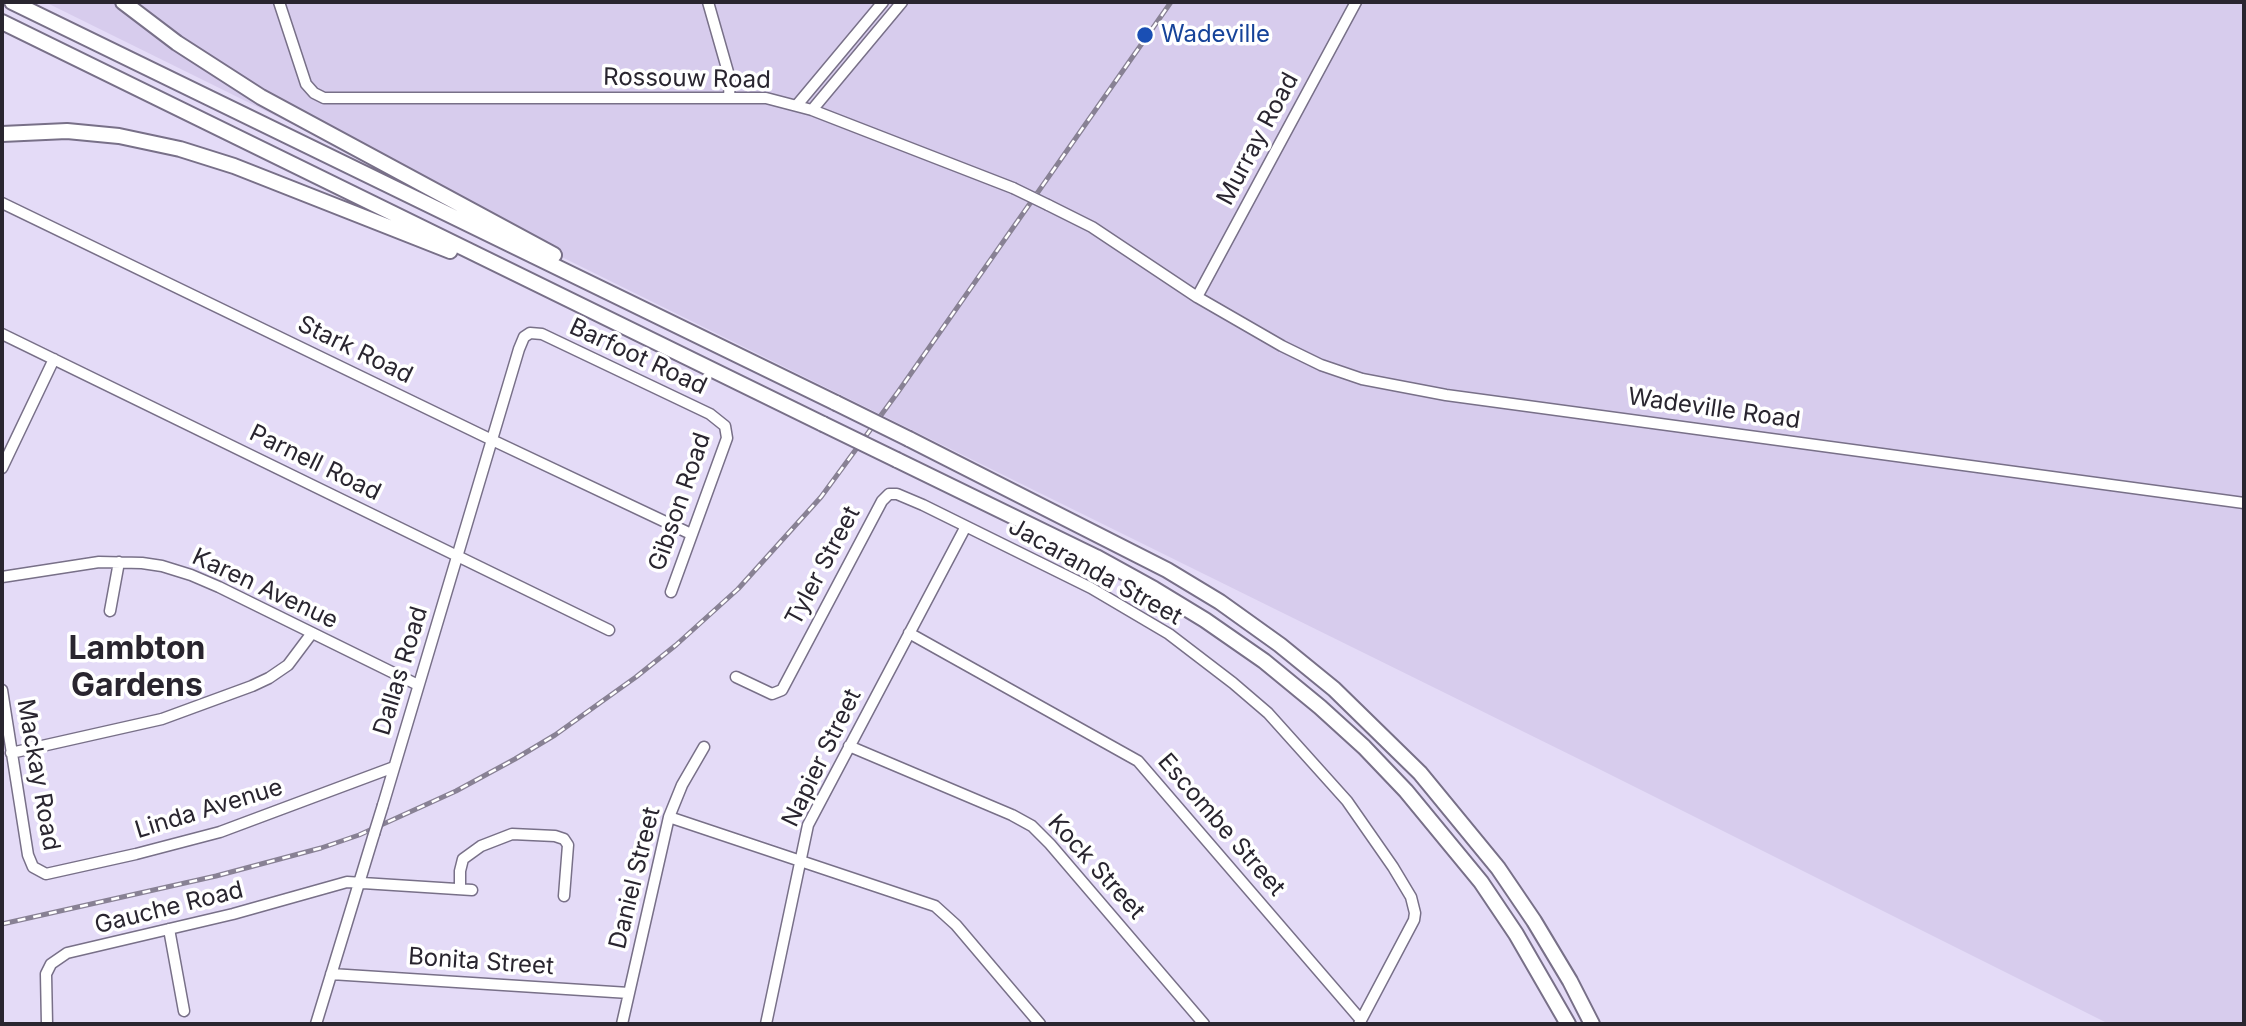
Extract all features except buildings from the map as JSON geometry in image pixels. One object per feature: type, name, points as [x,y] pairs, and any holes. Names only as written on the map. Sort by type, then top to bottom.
[{"type":"highway","points":[[12,2],[909,439],[1167,570],[1240,617],[1335,689],[1420,773],[1498,868],[1534,920],[1592,1024]]},
{"type":"highway","points":[[123,2],[208,63],[306,123],[573,265],[661,318]]},
{"type":"highway","points":[[132,2],[159,29]]},
{"type":"highway","points":[[2,22],[1096,557],[1205,620],[1254,654],[1320,707],[1364,747],[1406,791],[1481,882],[1516,934],[1568,1024]]},
{"type":"highway","points":[[2,126],[24,132]]},
{"type":"highway","points":[[2,134],[67,131],[106,135],[180,149],[234,166],[460,255],[495,264]]},
{"type":"street","name":"Rossouw Road","points":[[279,2],[306,84],[314,93],[324,98],[729,96],[766,98],[797,105],[1013,188],[1091,227],[1197,297]]},
{"type":"street","points":[[708,2],[730,79],[729,96]]},
{"type":"street","points":[[797,105],[883,2]]},
{"type":"street","name":"Murray Road","points":[[1197,297],[1356,2]]},
{"type":"street","points":[[812,110],[897,3]]},
{"type":"street","name":"Stark Road","points":[[2,202],[691,534]]},
{"type":"street","name":"Wadeville Road","points":[[1197,297],[1301,356],[1363,379],[1446,395],[2244,503]]},
{"type":"street","name":"Dallas Road","points":[[316,1024],[519,349],[524,337],[530,333]]},
{"type":"street","name":"Barfoot Road","points":[[530,333],[542,334],[710,414],[725,426]]},
{"type":"street","name":"Parnell Road","points":[[2,334],[609,630]]},
{"type":"street","points":[[2,468],[54,359]]},
{"type":"street","name":"Gibson Road","points":[[671,592],[727,438],[725,426]]},
{"type":"street","name":"Tyler Street","points":[[736,677],[772,694],[782,690],[886,496],[897,494],[965,528]]},
{"type":"street","name":"Napier Street","points":[[765,1024],[808,825],[965,528]]},
{"type":"street","name":"Jacaranda Street","points":[[965,528],[1055,570],[1169,634],[1268,713],[1347,801],[1399,877],[1411,897],[1415,913],[1411,928],[1360,1022]]},
{"type":"street","points":[[110,611],[119,562]]},
{"type":"street","name":"Karen Avenue","points":[[2,577],[72,565],[119,562],[162,566],[191,575],[418,685]]},
{"type":"street","points":[[11,753],[162,719],[252,686],[288,665],[312,633]]},
{"type":"street","name":"Escombe Street","points":[[909,634],[1138,761],[1360,1022]]},
{"type":"street","name":"Mackay Road","points":[[2,690],[28,855],[33,867]]},
{"type":"street","name":"Kock Street","points":[[849,746],[1032,826],[1051,844],[1204,1024]]},
{"type":"street","name":"Daniel Street","points":[[622,1024],[669,817],[682,785],[704,747]]},
{"type":"street","name":"Linda Avenue","points":[[33,867],[46,874],[55,873],[184,843],[394,767]]},
{"type":"street","points":[[669,817],[935,906],[956,925],[1040,1024]]},
{"type":"street","points":[[460,889],[461,865],[471,852],[506,835],[560,837],[568,845],[564,896]]},
{"type":"street","name":"Gauche Road","points":[[47,1024],[45,981],[48,968],[67,953],[245,911],[337,884],[472,890]]},
{"type":"street","points":[[169,929],[184,1011]]},
{"type":"street","name":"Bonita Street","points":[[331,974],[629,993]]},
{"type":"shaded area","points":[[45,2],[2244,2],[2244,1024],[2109,1024],[1593,766]]},
{"type":"railway","points":[[2,924],[216,876],[359,835],[456,791],[515,759],[555,735],[636,677],[738,589],[821,497],[898,392],[1171,2]]},
{"type":"place","name":"Wadeville","points":[[1145,35]]},
{"type":"district","name":"Lambton Gardens","points":[[138,668]]}]
